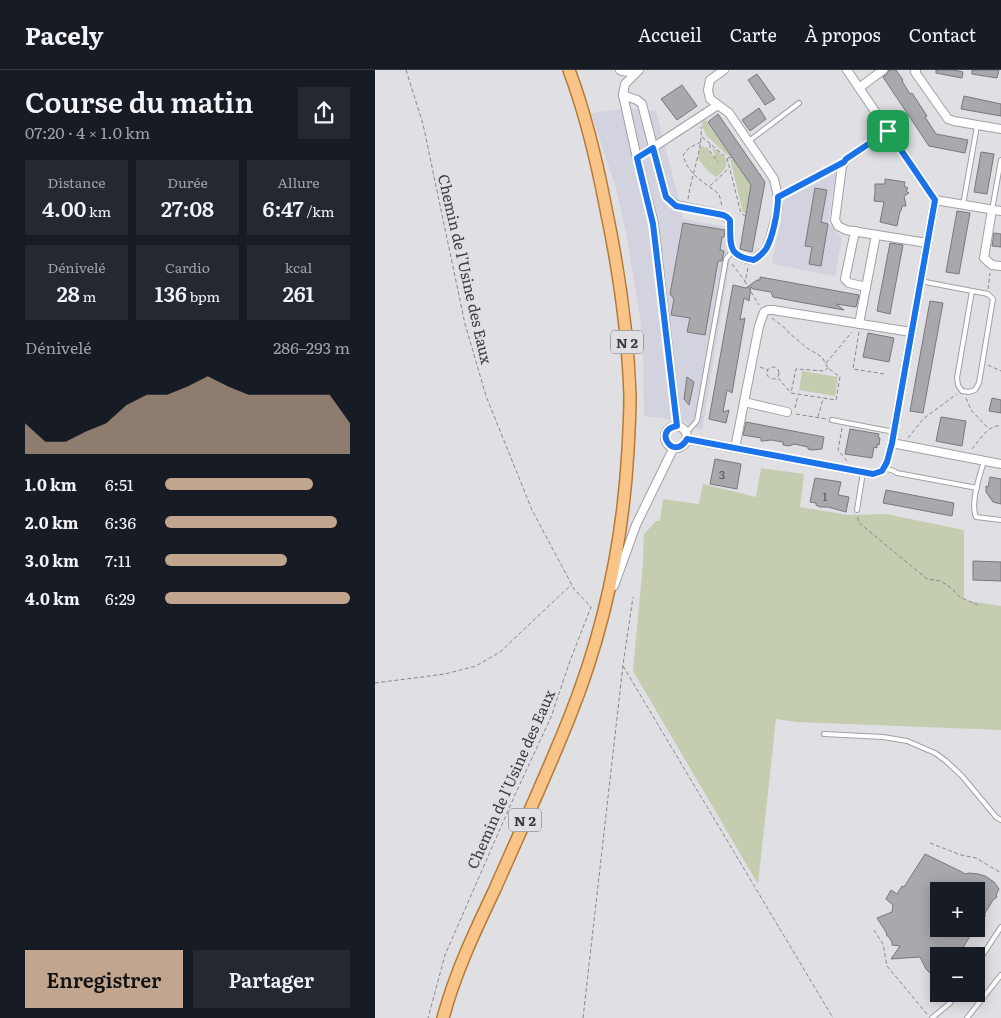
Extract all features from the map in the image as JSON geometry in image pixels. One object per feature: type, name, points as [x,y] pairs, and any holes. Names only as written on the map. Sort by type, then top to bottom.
[{"type":"main road","name":"N 2","points":[[443,1018],[467,950],[580,690],[611,586],[620,531],[626,482],[630,398],[623,308],[603,191],[592,143],[569,70]]},
{"type":"street","points":[[620,70],[637,71]]},
{"type":"street","points":[[623,95],[642,104],[666,197],[676,206],[727,217],[730,220],[734,253],[749,260],[754,260],[766,249],[770,239],[778,208],[778,197],[775,179],[749,141],[729,113],[710,99],[708,90],[710,80],[724,70]]},
{"type":"street","points":[[686,436],[735,448],[873,474],[882,471],[887,462],[935,200],[847,70]]},
{"type":"street","points":[[859,88],[883,70]]},
{"type":"street","points":[[916,70],[915,72],[948,118],[954,121],[1001,129]]},
{"type":"street","points":[[637,71],[625,84],[623,95],[653,224],[677,426]]},
{"type":"street","points":[[637,158],[718,105]]},
{"type":"street","points":[[888,131],[844,162],[835,220],[838,226],[846,230],[927,243]]},
{"type":"street","points":[[935,200],[1001,211]]},
{"type":"street","points":[[992,210],[984,258],[991,264],[1001,266]]},
{"type":"street","points":[[855,231],[845,279],[849,283],[866,287]]},
{"type":"street","points":[[859,324],[877,235]]},
{"type":"street","points":[[735,448],[759,326],[764,312],[773,310],[911,332]]},
{"type":"street","points":[[744,402],[787,412]]},
{"type":"street","points":[[673,426],[683,428],[686,436],[683,445],[677,447],[668,444],[665,437],[667,430],[673,426]]},
{"type":"street","points":[[892,443],[1001,464]]},
{"type":"street","points":[[602,619],[636,525],[674,447]]},
{"type":"lane","points":[[749,141],[799,103]]},
{"type":"lane","points":[[963,205],[977,125]]},
{"type":"lane","points":[[992,210],[1001,160]]},
{"type":"lane","points":[[686,436],[697,421],[725,259],[733,250]]},
{"type":"lane","points":[[920,282],[972,291],[988,294],[993,299],[979,383],[975,390],[969,392],[962,391],[958,385],[957,378],[972,291]]},
{"type":"lane","points":[[832,420],[894,432]]},
{"type":"lane","points":[[984,461],[973,511],[976,517],[1001,520]]},
{"type":"lane","points":[[884,468],[894,470],[897,473],[977,488]]},
{"type":"lane","points":[[857,510],[863,472]]},
{"type":"lane","points":[[824,734],[883,737],[907,741],[935,753],[962,776],[996,817],[1001,820]]},
{"type":"lane","points":[[985,951],[1001,927]]},
{"type":"lane","points":[[967,1018],[1001,975]]},
{"type":"lane","points":[[932,1018],[951,1002]]},
{"type":"path","name":"Chemin de l'Usine des Eaux","points":[[406,70],[423,124],[465,324],[486,396],[532,510],[574,589],[591,607],[551,718],[514,797],[445,955],[428,1018]]},
{"type":"path","points":[[688,208],[690,185],[702,137],[700,116]]},
{"type":"path","points":[[702,137],[727,158],[741,213],[746,217]]},
{"type":"path","points":[[701,142],[689,148],[683,155],[693,174],[719,194],[723,215]]},
{"type":"path","points":[[710,143],[710,151],[718,162]]},
{"type":"path","points":[[727,158],[732,157]]},
{"type":"path","points":[[778,197],[844,162]]},
{"type":"path","points":[[709,186],[730,168]]},
{"type":"path","points":[[725,259],[733,265],[764,312],[807,348],[822,357],[828,368],[839,377],[836,400],[791,393],[777,377]]},
{"type":"path","points":[[745,282],[749,260]]},
{"type":"path","points":[[988,294],[991,264]]},
{"type":"path","points":[[825,363],[859,324]]},
{"type":"path","points":[[859,324],[860,330],[853,369],[884,374]]},
{"type":"path","points":[[983,362],[1001,371]]},
{"type":"path","points":[[775,367],[778,370],[779,374],[777,377],[772,379],[769,377],[767,373],[769,368],[775,367]]},
{"type":"path","points":[[791,393],[796,369],[824,371],[828,368]]},
{"type":"path","points":[[905,445],[908,438],[923,419],[962,391],[971,410],[989,429]]},
{"type":"path","points":[[799,394],[794,413],[832,420]]},
{"type":"path","points":[[818,418],[823,398]]},
{"type":"path","points":[[843,422],[838,450],[855,471]]},
{"type":"path","points":[[965,457],[989,429],[1001,426]]},
{"type":"path","points":[[857,510],[858,522],[927,579],[941,581],[960,598],[978,605]]},
{"type":"path","points":[[375,683],[445,674],[476,666],[500,652],[572,585]]},
{"type":"path","points":[[583,1018],[623,665],[633,597]]},
{"type":"path","points":[[623,665],[833,1018]]},
{"type":"path","points":[[930,843],[961,855],[976,858],[1001,873]]},
{"type":"path","points":[[874,930],[883,944],[887,966],[932,1018]]},
{"type":"shaded area","points":[[631,108],[656,111],[684,219],[727,227],[725,247],[730,260],[702,431],[684,421],[644,416],[641,324],[627,237],[616,188],[591,113]]},
{"type":"shaded area","points":[[837,166],[828,222],[842,238],[835,276],[772,264],[785,194]]},
{"type":"green space","points":[[705,119],[730,156],[706,135],[702,126]]},
{"type":"green space","points":[[700,146],[708,148],[712,156],[715,155],[712,148],[717,150],[727,160],[724,170],[716,177],[707,170],[698,158]]},
{"type":"green space","points":[[730,159],[734,159],[751,185],[746,214],[743,212]]},
{"type":"green space","points":[[802,371],[838,377],[835,396],[799,390]]},
{"type":"green space","points":[[761,468],[804,474],[800,507],[848,515],[886,514],[964,530],[964,600],[1001,606],[1001,730],[797,722],[776,719],[758,884],[633,671],[644,534],[656,521],[660,521],[663,499],[699,504],[703,484],[756,497]]},
{"type":"building","points":[[889,70],[896,70],[910,94],[912,93],[927,116],[925,117],[936,134],[968,140],[965,153],[929,146],[883,77]]},
{"type":"building","points":[[936,70],[963,72],[962,78],[936,73]]},
{"type":"building","points":[[972,70],[999,70],[997,78],[972,74]]},
{"type":"building","points":[[757,74],[775,99],[765,105],[748,80]]},
{"type":"building","points":[[682,85],[697,106],[677,120],[661,99]]},
{"type":"building","points":[[964,96],[1001,104],[1001,116],[961,109]]},
{"type":"building","points":[[759,108],[766,119],[750,131],[742,120]]},
{"type":"building","points":[[718,114],[765,182],[752,252],[740,249],[751,185],[708,122]]},
{"type":"building","points":[[981,152],[994,154],[987,194],[974,192]]},
{"type":"building","points":[[885,179],[905,182],[904,186],[908,188],[906,191],[909,193],[904,196],[906,206],[902,206],[897,226],[880,222],[884,202],[874,201],[875,184],[885,184]]},
{"type":"building","points":[[815,188],[827,190],[821,222],[828,224],[821,266],[809,264],[812,247],[805,246]]},
{"type":"building","points":[[957,211],[970,213],[959,274],[946,272]]},
{"type":"building","points":[[683,223],[725,230],[720,250],[724,251],[722,261],[718,261],[705,335],[687,332],[690,318],[671,315],[674,299],[670,294]]},
{"type":"building","points":[[994,233],[1001,234],[1001,247],[992,246]]},
{"type":"building","points":[[890,243],[903,245],[890,314],[877,311]]},
{"type":"building","points":[[760,277],[859,295],[856,307],[836,304],[844,310],[773,297],[771,292],[751,287],[749,301],[744,298],[740,320],[745,318],[732,393],[727,390],[723,412],[729,410],[726,423],[709,419],[733,285],[746,288],[760,280]]},
{"type":"building","points":[[930,301],[943,303],[923,413],[910,411]]},
{"type":"building","points":[[868,333],[894,338],[889,362],[863,357]]},
{"type":"building","points":[[687,377],[694,382],[689,405],[684,399]]},
{"type":"building","points":[[992,398],[1001,400],[1001,413],[989,411]]},
{"type":"building","points":[[941,417],[966,421],[962,446],[936,441]]},
{"type":"building","points":[[746,422],[824,437],[822,449],[812,450],[808,449],[808,447],[794,444],[789,446],[783,445],[783,442],[761,441],[761,438],[743,435]]},
{"type":"building","points":[[850,429],[879,434],[879,445],[877,444],[877,448],[874,447],[872,458],[845,454]]},
{"type":"building","points":[[715,459],[741,464],[737,489],[710,484]]},
{"type":"building","points":[[990,477],[1001,479],[1001,504],[993,502],[986,492],[986,486],[988,487]]},
{"type":"building","points":[[815,478],[841,482],[838,495],[849,497],[846,512],[828,507],[820,507],[816,503],[810,502]]},
{"type":"building","points":[[886,490],[954,503],[952,516],[883,503]]},
{"type":"building","points":[[973,561],[1001,562],[1001,581],[973,580]]},
{"type":"building","points":[[925,854],[965,874],[985,876],[994,882],[999,889],[997,897],[985,913],[985,882],[930,882],[930,937],[969,937],[964,947],[930,947],[930,973],[920,957],[891,959],[900,946],[892,945],[877,918],[892,912],[893,905],[886,899],[891,890],[897,894],[902,886],[904,887]]},
{"type":"route","points":[[888,131],[935,200],[892,443],[887,462],[882,471],[873,474],[687,439],[683,445],[677,447],[668,444],[665,437],[667,430],[677,426],[653,224],[637,158],[653,148],[666,197],[676,206],[727,217],[730,220],[734,253],[745,259],[754,260],[766,249],[770,239],[778,208],[778,197],[844,162],[888,131]]}]
